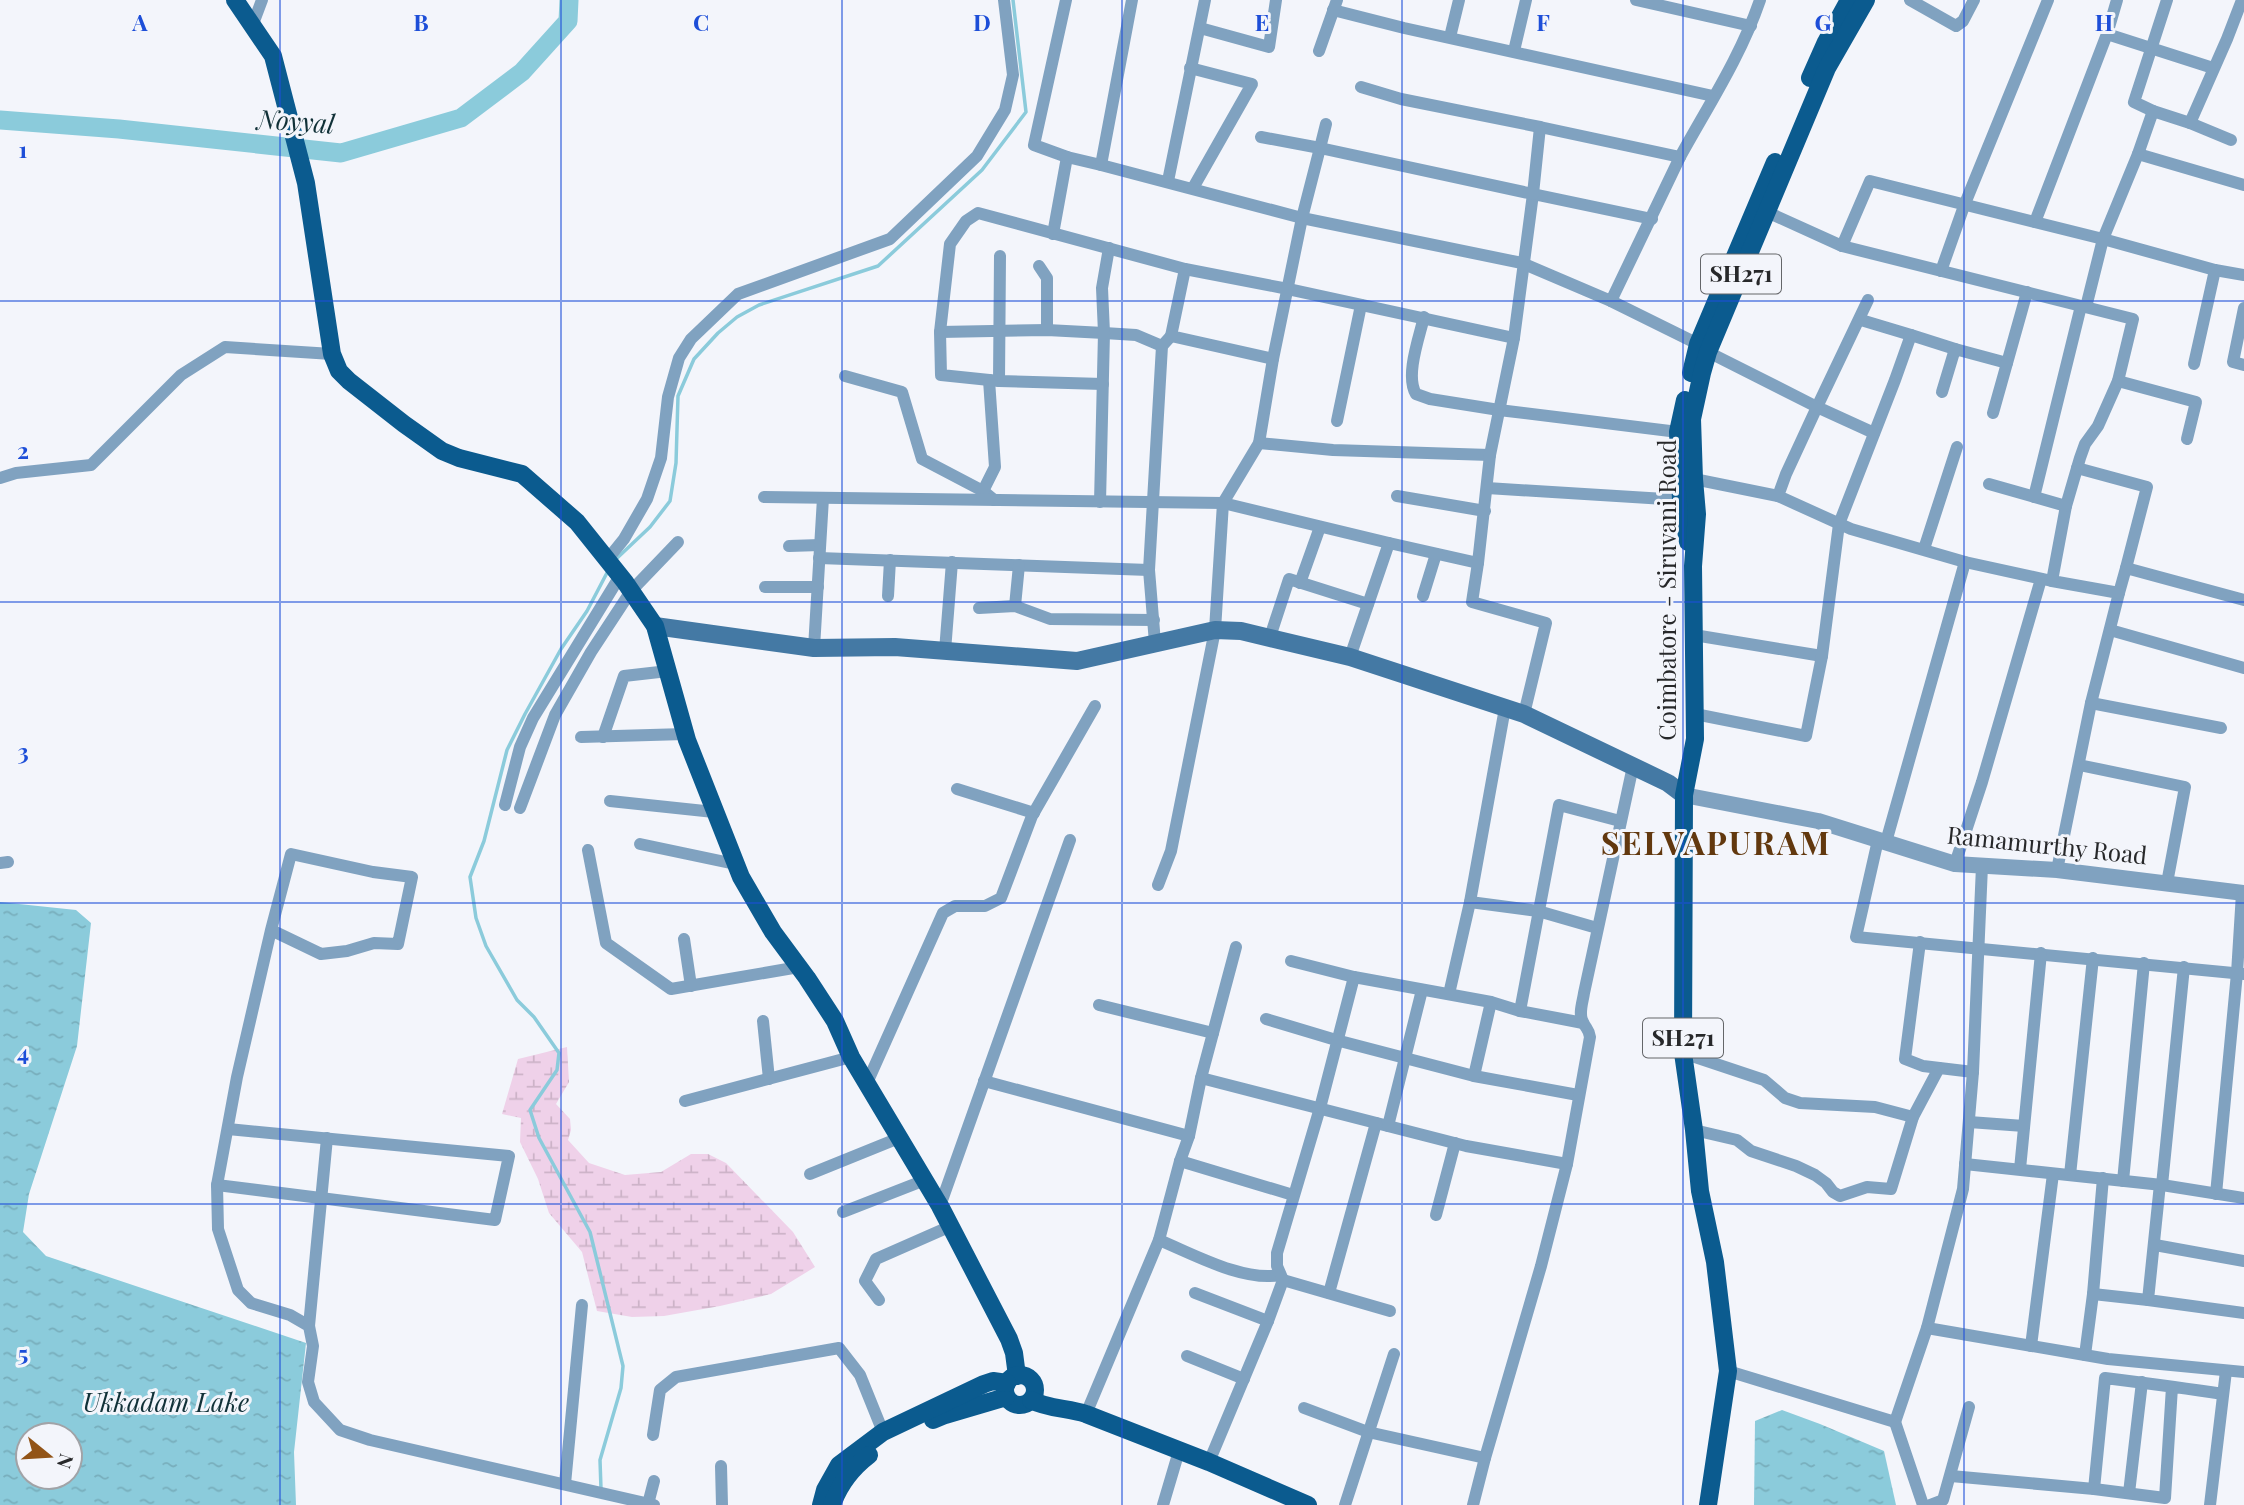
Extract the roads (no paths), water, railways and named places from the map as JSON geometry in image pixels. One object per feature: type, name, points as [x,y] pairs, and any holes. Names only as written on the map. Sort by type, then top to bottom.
[{"type":"main road","points":[[235,0],[273,56],[306,183],[335,364],[349,381],[442,451],[522,474],[577,522],[655,626],[685,734],[735,864],[773,932],[835,1021],[851,1057],[951,1226],[1009,1339],[1014,1353],[1011,1402],[1020,1405],[1033,1394],[1047,1391],[1068,1408],[1209,1462],[1308,1505]]},
{"type":"main road","points":[[1693,566],[1681,500],[1678,432],[1703,348],[1826,42],[1849,0]]},
{"type":"main road","name":"Coimbatore - Siruvani Road","points":[[1708,1505],[1728,1370],[1715,1262],[1700,1191],[1683,1053],[1684,795],[1695,739],[1693,566],[1697,514],[1692,419],[1702,373],[1703,348],[1767,212],[1827,68],[1866,0]]},
{"type":"main road","points":[[655,626],[814,648],[895,647],[1077,661],[1215,630],[1241,631],[1350,657],[1524,714],[1668,783],[1684,795]]},
{"type":"main road","points":[[1668,783],[1692,763]]},
{"type":"main road","points":[[832,1505],[834,1497],[853,1467],[879,1448],[1010,1385],[1030,1379],[1033,1394]]},
{"type":"main road","points":[[821,1505],[825,1490],[839,1465],[883,1432],[984,1384],[993,1381],[1010,1385]]},
{"type":"street","points":[[253,24],[262,0]]},
{"type":"street","points":[[505,805],[520,747],[533,718],[614,569],[624,539],[647,499],[662,458],[668,397],[679,358],[691,339],[738,294],[890,239],[977,156],[1005,110],[1013,75],[1004,0]]},
{"type":"street","points":[[1066,0],[1034,145],[1067,157],[1168,181],[1302,218],[1522,262],[1611,301],[1817,407],[1874,433]]},
{"type":"street","points":[[1101,165],[1132,0]]},
{"type":"street","points":[[1168,181],[1205,0]]},
{"type":"street","points":[[1200,28],[1269,47],[1276,0]]},
{"type":"street","points":[[1450,37],[1459,0]]},
{"type":"street","points":[[1514,51],[1526,0]]},
{"type":"street","points":[[1636,0],[1751,26]]},
{"type":"street","points":[[1611,301],[1680,157],[1751,26],[1760,0]]},
{"type":"street","points":[[1910,0],[1956,26],[1963,21],[1974,0]]},
{"type":"street","points":[[1941,271],[1964,206],[2048,0]]},
{"type":"street","points":[[2035,222],[2107,34],[2117,0]]},
{"type":"street","points":[[2167,0],[2134,102],[2231,140]]},
{"type":"street","points":[[2190,122],[2242,0]]},
{"type":"street","points":[[1319,51],[1335,5],[1404,28],[1713,96]]},
{"type":"street","points":[[2107,34],[2213,68]]},
{"type":"street","points":[[1191,68],[1252,84],[1193,188]]},
{"type":"street","points":[[1361,87],[1401,99],[1680,157]]},
{"type":"street","points":[[2034,497],[2103,239],[2153,111]]},
{"type":"street","points":[[1158,885],[1171,851],[1215,630],[1223,503],[1259,443],[1302,218],[1326,124]]},
{"type":"street","points":[[1524,714],[1546,623],[1472,602],[1490,455],[1514,338],[1540,127]]},
{"type":"street","points":[[1261,137],[1652,219]]},
{"type":"street","points":[[2138,154],[2244,185]]},
{"type":"street","points":[[1053,234],[1067,157]]},
{"type":"street","points":[[1842,246],[1870,181],[2215,270],[2244,275]]},
{"type":"street","points":[[1767,212],[1842,246],[2133,319],[2118,381],[2098,426],[2085,444],[2077,468],[2046,580],[1955,864]]},
{"type":"street","points":[[1103,384],[941,375],[940,332],[950,244],[967,221],[978,213],[1185,269],[1514,338]]},
{"type":"street","points":[[1100,502],[1104,332],[1102,288],[1109,248]]},
{"type":"street","points":[[983,491],[995,467],[994,380],[999,330],[1000,256]]},
{"type":"street","points":[[1040,266],[1047,278],[1047,330]]},
{"type":"street","points":[[1156,643],[1149,570],[1153,502],[1166,341],[1185,269]]},
{"type":"street","points":[[2194,364],[2215,270]]},
{"type":"street","points":[[1993,413],[2027,292]]},
{"type":"street","points":[[1778,496],[1868,300]]},
{"type":"street","points":[[1337,421],[1361,305]]},
{"type":"street","points":[[2244,308],[2232,362],[2244,365]]},
{"type":"street","points":[[1424,317],[1411,376],[1412,388],[1416,394],[1430,399],[1499,410],[1678,432]]},
{"type":"street","points":[[1861,320],[2007,363]]},
{"type":"street","points":[[940,332],[1104,332],[1273,359]]},
{"type":"street","points":[[1695,714],[1806,736],[1822,656],[1839,524],[1911,335]]},
{"type":"street","points":[[0,478],[16,473],[91,465],[181,375],[225,347],[332,354]]},
{"type":"street","points":[[1942,392],[1955,349]]},
{"type":"street","points":[[845,376],[902,392],[922,459],[983,491],[994,500]]},
{"type":"street","points":[[2118,381],[2196,402],[2187,439]]},
{"type":"street","points":[[1259,443],[1333,450],[1490,455]]},
{"type":"street","points":[[1924,549],[1956,447]]},
{"type":"street","points":[[2057,870],[2091,703],[2147,487],[2077,468]]},
{"type":"street","points":[[1694,479],[1778,496],[1839,524],[1965,562],[2119,593]]},
{"type":"street","points":[[1989,484],[2066,506]]},
{"type":"street","points":[[1488,488],[1681,500]]},
{"type":"street","points":[[1397,496],[1485,511]]},
{"type":"street","points":[[764,497],[1223,503],[1478,564]]},
{"type":"street","points":[[814,648],[823,498]]},
{"type":"street","points":[[1300,583],[1320,527]]},
{"type":"street","points":[[520,808],[555,715],[591,652],[631,591],[678,542]]},
{"type":"street","points":[[1350,657],[1389,543]]},
{"type":"street","points":[[789,546],[890,560],[1149,570]]},
{"type":"street","points":[[1423,596],[1436,554]]},
{"type":"street","points":[[888,596],[890,560]]},
{"type":"street","points":[[945,651],[953,562]]},
{"type":"street","points":[[1965,562],[1856,937],[2240,973]]},
{"type":"street","points":[[1015,606],[1019,565]]},
{"type":"street","points":[[2126,568],[2244,600]]},
{"type":"street","points":[[1270,637],[1289,579],[1368,604]]},
{"type":"street","points":[[765,587],[818,587]]},
{"type":"street","points":[[979,608],[1015,606],[1050,619],[1154,621]]},
{"type":"street","points":[[2110,630],[2244,668]]},
{"type":"street","points":[[1694,635],[1822,656]]},
{"type":"street","points":[[603,737],[624,676],[668,671]]},
{"type":"street","points":[[2091,703],[2221,728]]},
{"type":"street","points":[[867,1083],[943,913],[955,906],[985,906],[1001,898],[1034,813],[1095,706]]},
{"type":"street","points":[[1449,994],[1470,902],[1505,708]]},
{"type":"street","points":[[581,737],[685,734]]},
{"type":"street","points":[[2079,765],[2185,787],[2167,883]]},
{"type":"street","points":[[1473,1505],[1567,1164],[1590,1037],[1581,1014],[1633,766]]},
{"type":"street","points":[[957,789],[1034,813]]},
{"type":"street","name":"Ramamurthy Road","points":[[1684,795],[1818,821],[1955,864],[2057,870],[2243,893]]},
{"type":"street","points":[[610,801],[714,812]]},
{"type":"street","points":[[1520,1012],[1559,805],[1620,821]]},
{"type":"street","points":[[940,1206],[1070,840]]},
{"type":"street","points":[[640,844],[735,864]]},
{"type":"street","points":[[588,850],[606,943],[671,989],[799,967]]},
{"type":"street","points":[[271,930],[321,954],[347,951],[374,943],[398,944],[412,877],[373,872],[291,854],[271,930],[217,1185],[218,1229],[238,1290],[251,1303],[290,1315],[309,1326]]},
{"type":"street","points":[[1923,1505],[1895,1422],[1927,1328],[1963,1189],[1973,1072],[1982,866]]},
{"type":"street","points":[[2216,1194],[2240,973],[2243,893]]},
{"type":"street","points":[[1470,902],[1538,911],[1597,928]]},
{"type":"street","points":[[684,939],[691,986]]},
{"type":"street","points":[[1920,942],[1905,1059],[1923,1066],[1973,1072]]},
{"type":"street","points":[[1086,1414],[1159,1240],[1189,1136],[1236,947]]},
{"type":"street","points":[[2020,1170],[2041,953]]},
{"type":"street","points":[[2070,1175],[2093,958]]},
{"type":"street","points":[[1291,961],[1354,977],[1491,1002],[1520,1012],[1583,1023]]},
{"type":"street","points":[[2123,1181],[2144,963]]},
{"type":"street","points":[[2148,1300],[2185,967]]},
{"type":"street","points":[[1209,1462],[1268,1321],[1281,1278],[1277,1253],[1320,1108],[1354,977]]},
{"type":"street","points":[[1329,1293],[1405,1059],[1422,990]]},
{"type":"street","points":[[1474,1076],[1491,1002]]},
{"type":"street","points":[[1099,1005],[1213,1033]]},
{"type":"street","points":[[1266,1019],[1405,1059],[1474,1076],[1578,1096]]},
{"type":"street","points":[[763,1021],[769,1079]]},
{"type":"street","points":[[1683,1053],[1764,1080],[1785,1098],[1800,1103],[1875,1107],[1913,1117]]},
{"type":"street","points":[[685,1101],[851,1057]]},
{"type":"street","points":[[1694,1130],[1737,1140],[1751,1152],[1796,1166],[1815,1175],[1840,1196],[1867,1188],[1891,1189],[1913,1117],[1938,1068]]},
{"type":"street","points":[[1202,1078],[1455,1143],[1567,1164]]},
{"type":"street","points":[[984,1081],[1189,1136]]},
{"type":"street","points":[[1969,1122],[2024,1126]]},
{"type":"street","points":[[217,1185],[495,1220],[509,1156],[228,1129]]},
{"type":"street","points":[[327,1138],[309,1326],[313,1346],[308,1382],[314,1402],[340,1430],[370,1440],[651,1504],[654,1481]]},
{"type":"street","points":[[810,1174],[900,1138]]},
{"type":"street","points":[[1437,1215],[1455,1143]]},
{"type":"street","points":[[1180,1161],[1293,1195]]},
{"type":"street","points":[[1965,1164],[2161,1184],[2244,1198]]},
{"type":"street","points":[[2031,1346],[2053,1174]]},
{"type":"street","points":[[2085,1355],[2103,1178]]},
{"type":"street","points":[[843,1212],[925,1180]]},
{"type":"street","points":[[879,1300],[865,1281],[876,1259],[951,1226]]},
{"type":"street","points":[[1159,1240],[1225,1267],[1265,1278],[1281,1278],[1390,1311]]},
{"type":"street","points":[[2155,1245],[2244,1261]]},
{"type":"street","points":[[1195,1293],[1268,1321]]},
{"type":"street","points":[[2093,1294],[2244,1313]]},
{"type":"street","points":[[565,1484],[582,1305]]},
{"type":"street","points":[[1927,1328],[2108,1359],[2244,1372]]},
{"type":"street","points":[[653,1435],[660,1391],[676,1377],[839,1348],[860,1375],[883,1432]]},
{"type":"street","points":[[1345,1505],[1394,1354]]},
{"type":"street","points":[[1187,1356],[1244,1379]]},
{"type":"street","points":[[2094,1489],[2108,1359]]},
{"type":"street","points":[[1728,1370],[1895,1422]]},
{"type":"street","points":[[2210,1505],[2226,1370]]},
{"type":"street","points":[[2105,1378],[2223,1394]]},
{"type":"street","points":[[2129,1493],[2142,1382]]},
{"type":"street","points":[[1951,1476],[2165,1498],[2172,1387]]},
{"type":"street","points":[[1930,1505],[1943,1500],[1969,1407]]},
{"type":"street","points":[[1304,1408],[1368,1432],[1485,1458]]},
{"type":"street","points":[[1163,1505],[1179,1451]]},
{"type":"street","points":[[721,1466],[722,1505]]},
{"type":"water","name":"Ukkadam Lake","points":[[0,902],[76,910],[91,923],[77,1046],[29,1194],[23,1232],[46,1256],[306,1343],[294,1452],[296,1505],[0,1505]]},
{"type":"water","points":[[1782,1410],[1884,1451],[1896,1505],[1754,1505],[1755,1421]]},
{"type":"waterway","name":"Noyyal","points":[[0,120],[119,129],[341,153],[461,118],[522,72],[568,21],[569,0]]},
{"type":"waterway","points":[[615,560],[650,527],[670,501],[676,463],[678,396],[694,359],[737,317],[759,305],[878,266],[982,170],[1026,112],[1013,0]]},
{"type":"waterway","points":[[601,1489],[600,1460],[621,1388],[623,1366],[590,1232],[539,1138],[530,1110],[557,1070],[559,1053],[534,1017],[517,1000],[486,946],[476,918],[470,877],[484,841],[507,750],[561,649],[587,611],[609,569]]},
{"type":"district","name":"SELVAPURAM","points":[[1716,844]]}]
